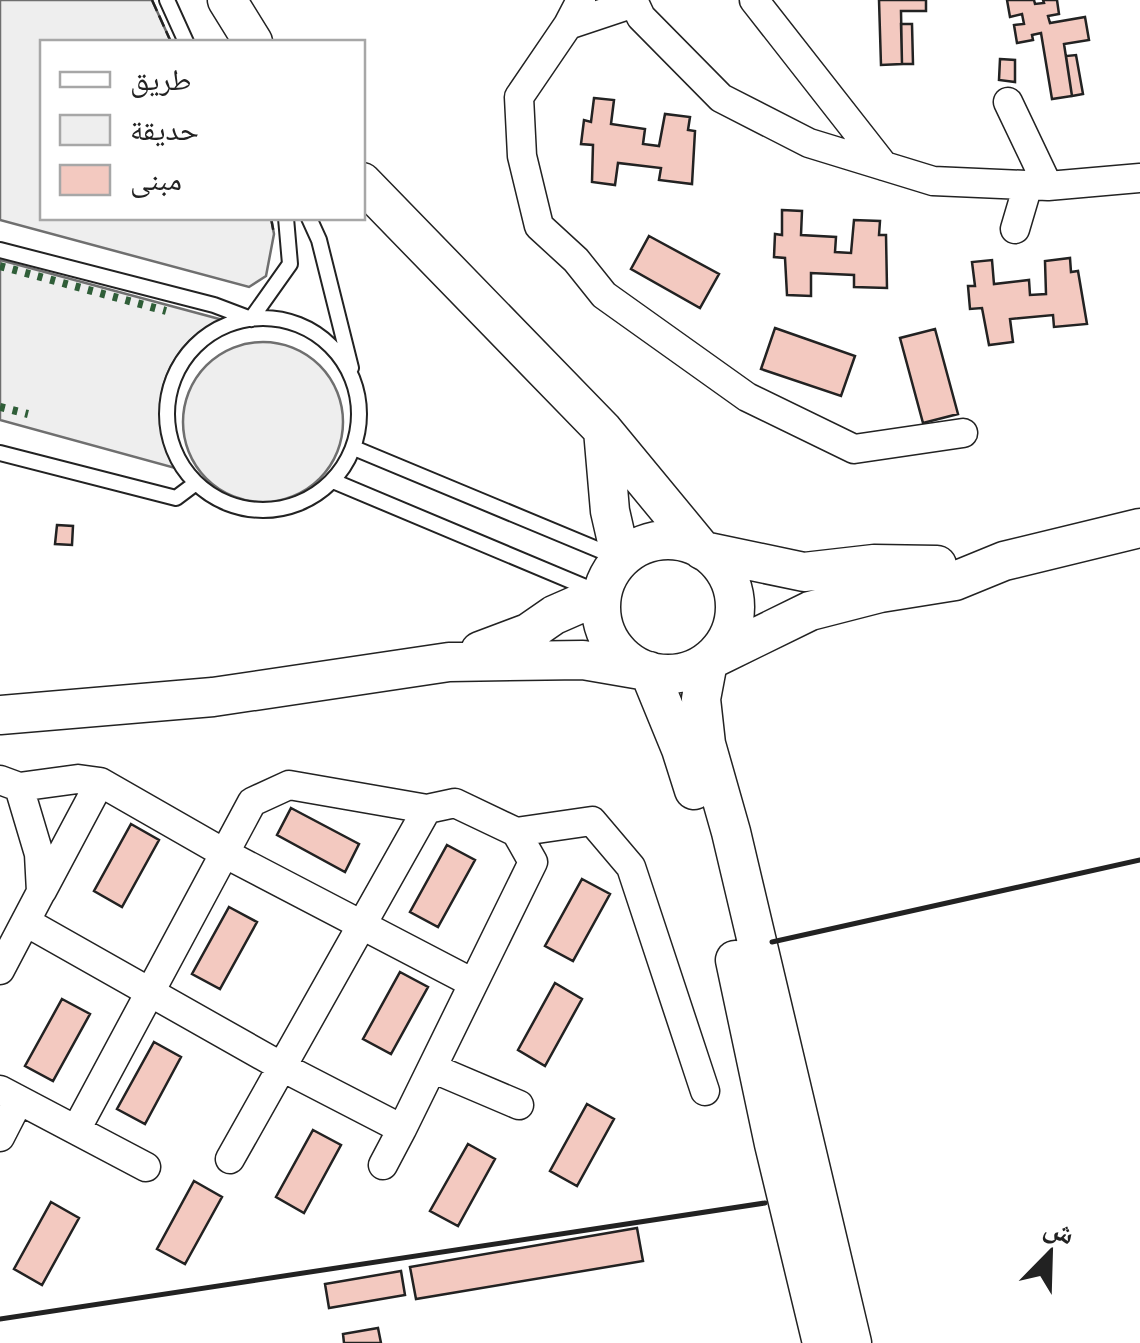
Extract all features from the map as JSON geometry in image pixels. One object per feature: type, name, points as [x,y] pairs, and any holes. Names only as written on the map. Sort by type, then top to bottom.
[{"type":"main road","points":[[227,0],[253,40]]},
{"type":"main road","points":[[365,185],[603,430],[720,566],[731,584],[735,606],[732,627],[723,646],[709,661],[701,699],[706,744],[731,832],[852,1343]]},
{"type":"main road","points":[[603,430],[610,511],[621,559]]},
{"type":"main road","points":[[0,715],[212,697],[449,662],[583,660],[668,675],[689,671],[810,611],[880,593],[955,581],[1004,561],[1140,528]]},
{"type":"main road","points":[[822,1343],[774,1144],[708,837],[681,748],[648,671],[629,662],[615,649],[606,632],[600,614],[602,594],[621,559],[640,546],[662,541],[684,542],[703,550],[804,572],[874,564],[928,566],[1004,561]]},
{"type":"main road","points":[[449,662],[528,633],[554,615],[602,594]]},
{"type":"street","points":[[754,0],[884,166]]},
{"type":"street","points":[[963,433],[854,448],[747,397],[604,294],[576,260],[538,226],[522,156],[520,96],[574,12],[633,1],[641,17],[721,98],[809,143],[933,181],[1038,186],[1140,178]]},
{"type":"street","points":[[1008,102],[1038,186],[1015,228]]},
{"type":"street","points":[[42,892],[39,854],[9,783],[78,779],[100,782],[224,853],[472,982]]},
{"type":"street","points":[[0,970],[100,782]]},
{"type":"street","points":[[76,1130],[252,802],[288,785],[427,809],[455,803],[516,832],[592,820],[631,866],[705,1091]]},
{"type":"street","points":[[230,1159],[427,809]]},
{"type":"street","points":[[383,1165],[533,862],[516,832]]},
{"type":"street","points":[[26,922],[284,1068],[402,1129]]},
{"type":"street","points":[[432,1068],[519,1105]]},
{"type":"street","points":[[0,1138],[9,1095],[146,1167]]},
{"type":"lane","points":[[167,0],[185,40]]},
{"type":"lane","points":[[286,220],[290,264],[251,318],[222,327],[196,344],[178,369],[168,398],[168,429],[178,458],[196,483],[221,500],[250,510],[280,509],[308,499],[333,481],[354,448],[359,416],[354,383],[319,240],[309,220]]},
{"type":"lane","points":[[0,250],[251,318],[284,320],[314,332],[339,354],[354,383]]},
{"type":"lane","points":[[354,448],[621,559]]},
{"type":"lane","points":[[0,453],[176,498],[196,483]]},
{"type":"lane","points":[[333,481],[602,594]]},
{"type":"green space","points":[[0,0],[152,0],[170,40],[40,40],[40,220],[271,220],[274,234],[266,276],[249,287],[0,220]]},
{"type":"green space","points":[[0,260],[223,320],[184,347],[163,389],[161,422],[175,468],[0,420]]},
{"type":"green space","points":[[263,342],[293,348],[319,366],[337,392],[343,422],[337,452],[319,478],[293,496],[263,502],[233,496],[207,478],[189,452],[183,422],[189,392],[207,366],[233,348]]},
{"type":"building","points":[[879,0],[926,0],[926,11],[901,11],[902,64],[881,65]]},
{"type":"building","points":[[1007,0],[1034,0],[1035,4],[1057,0],[1059,14],[1048,16],[1050,23],[1085,17],[1089,40],[1064,44],[1072,96],[1052,99],[1041,33],[1032,35],[1033,40],[1017,43],[1014,25],[1024,24],[1022,14],[1010,17]]},
{"type":"building","points":[[901,24],[912,24],[913,64],[902,64]]},
{"type":"building","points":[[1076,55],[1083,94],[1072,96],[1066,56]]},
{"type":"building","points":[[1000,59],[1015,60],[1015,82],[999,80]]},
{"type":"building","points":[[594,98],[614,100],[611,124],[645,129],[643,144],[659,146],[665,114],[690,117],[688,130],[695,131],[692,184],[659,180],[661,168],[618,163],[615,185],[592,182],[593,145],[581,144],[584,120],[591,122]]},
{"type":"building","points":[[782,210],[802,211],[801,235],[836,237],[835,252],[851,253],[854,220],[880,221],[879,235],[886,235],[887,288],[854,287],[854,275],[811,273],[811,296],[787,295],[785,258],[774,257],[775,234],[782,235]]},
{"type":"building","points":[[649,236],[719,274],[700,308],[631,269]]},
{"type":"building","points":[[1070,258],[1071,272],[1078,271],[1087,324],[1054,327],[1053,315],[1010,319],[1013,342],[989,345],[982,308],[970,309],[968,286],[975,286],[972,262],[992,260],[994,284],[1029,280],[1030,295],[1046,294],[1045,261]]},
{"type":"building","points":[[775,328],[855,356],[841,396],[761,369]]},
{"type":"building","points":[[935,329],[958,414],[923,423],[900,338]]},
{"type":"building","points":[[57,525],[73,526],[72,545],[55,544]]},
{"type":"building","points":[[291,808],[359,844],[345,872],[277,835]]},
{"type":"building","points":[[131,824],[159,840],[122,907],[94,891]]},
{"type":"building","points":[[447,845],[475,860],[438,927],[410,912]]},
{"type":"building","points":[[582,879],[610,894],[573,961],[545,946]]},
{"type":"building","points":[[229,907],[257,922],[220,989],[192,974]]},
{"type":"building","points":[[400,972],[428,987],[391,1054],[363,1039]]},
{"type":"building","points":[[555,983],[582,999],[545,1066],[518,1050]]},
{"type":"building","points":[[62,999],[90,1014],[53,1081],[25,1066]]},
{"type":"building","points":[[154,1042],[181,1057],[145,1124],[117,1109]]},
{"type":"building","points":[[587,1104],[614,1119],[577,1186],[550,1171]]},
{"type":"building","points":[[313,1130],[341,1145],[304,1213],[276,1197]]},
{"type":"building","points":[[468,1144],[495,1159],[458,1226],[430,1211]]},
{"type":"building","points":[[194,1181],[222,1197],[185,1264],[157,1249]]},
{"type":"building","points":[[51,1202],[79,1218],[42,1285],[14,1269]]},
{"type":"building","points":[[637,1228],[643,1261],[416,1299],[410,1267]]},
{"type":"building","points":[[401,1271],[405,1295],[329,1308],[325,1284]]},
{"type":"building","points":[[378,1328],[381,1343],[344,1343],[343,1334]]},
{"type":"hedge","points":[[0,266],[166,311]]},
{"type":"hedge","points":[[0,407],[28,414]]},
{"type":"fence","points":[[152,0],[170,40]]},
{"type":"fence","points":[[271,220],[274,234]]},
{"type":"wall","points":[[772,942],[1140,860]]},
{"type":"wall","points":[[0,1319],[765,1203]]}]
